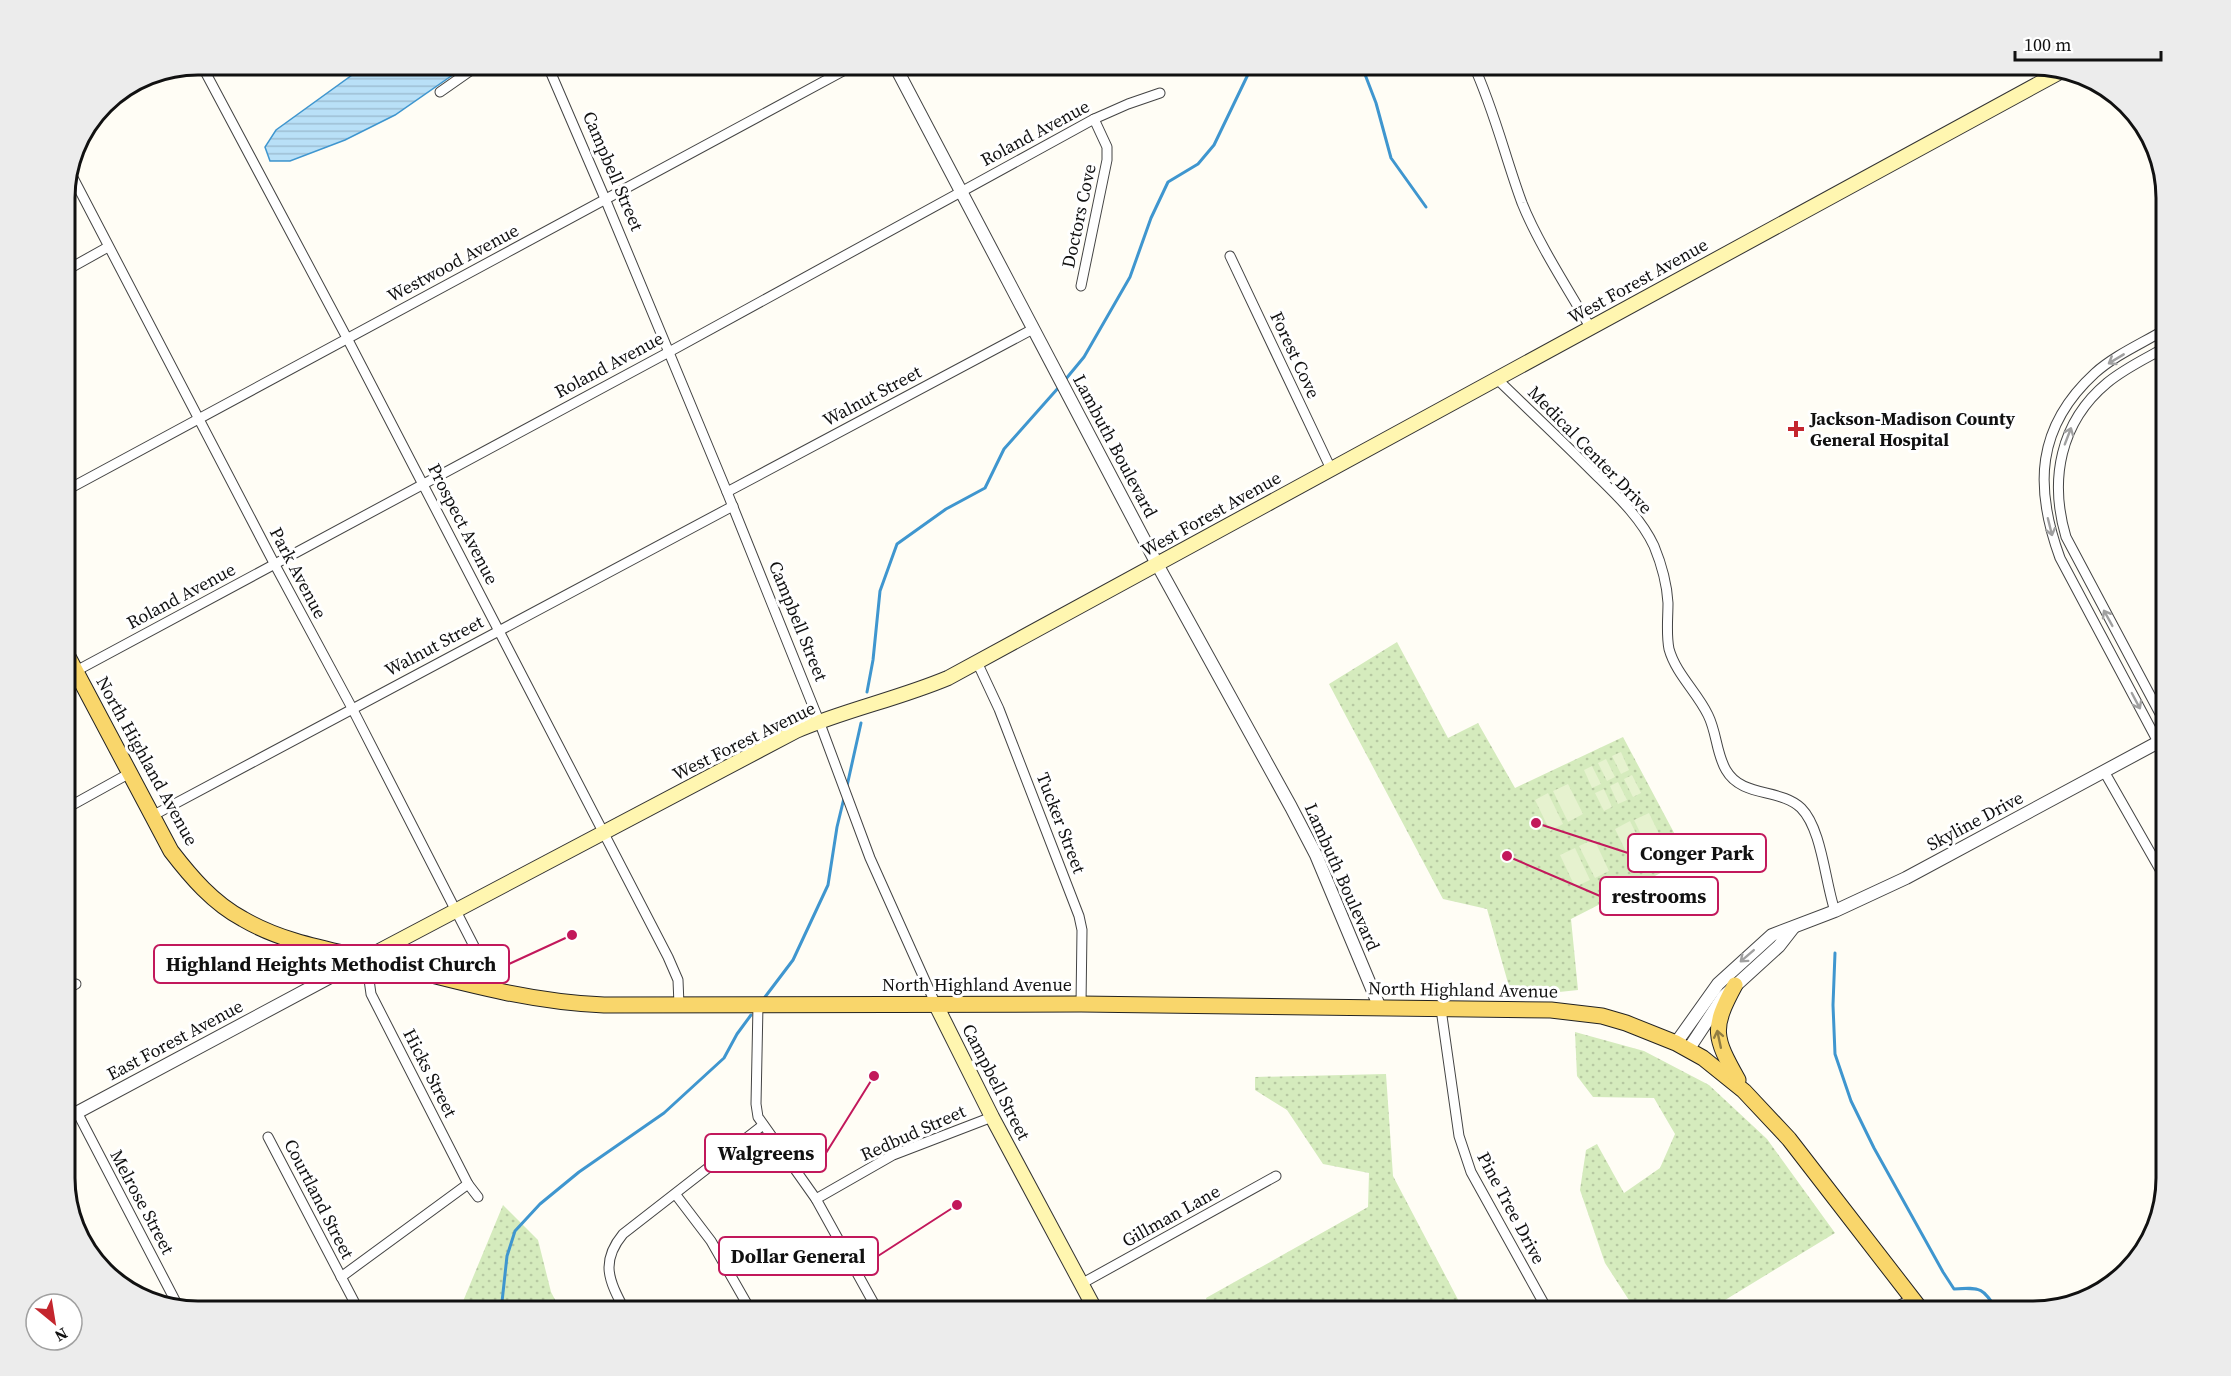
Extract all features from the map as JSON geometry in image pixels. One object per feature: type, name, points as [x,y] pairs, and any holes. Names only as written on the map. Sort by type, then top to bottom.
[{"type":"main road","name":"West Forest Avenue","points":[[366,958],[796,731],[819,721],[922,689],[948,678],[2052,77]]},
{"type":"main road","name":"North Highland Avenue","points":[[76,672],[171,851],[200,887],[243,919],[306,945],[497,991],[564,1004],[1081,1004],[1580,1012],[1626,1023],[1682,1046],[1722,1072],[1744,1090],[1789,1140],[1912,1299]]},
{"type":"main road","points":[[1735,985],[1722,1009],[1717,1028],[1718,1041],[1744,1090]]},
{"type":"main road","name":"Campbell Street","points":[[936,1005],[1091,1301]]},
{"type":"street","name":"Prospect Avenue","points":[[207,75],[347,338],[668,957],[678,980],[680,1005]]},
{"type":"street","points":[[440,92],[464,75]]},
{"type":"street","name":"Campbell Street","points":[[552,75],[733,506],[819,721],[870,858],[936,1005]]},
{"type":"street","name":"Westwood Avenue","points":[[75,486],[836,75]]},
{"type":"street","name":"Lambuth Boulevard","points":[[900,75],[1054,371],[1316,855],[1380,1008]]},
{"type":"street","points":[[1478,75],[1493,112],[1522,202],[1590,327]]},
{"type":"street","name":"Roland Avenue","points":[[76,672],[669,352],[1094,119],[1160,93]]},
{"type":"street","name":"Doctors Cove","points":[[1081,286],[1107,160],[1107,147],[1094,119]]},
{"type":"street","name":"Park Avenue","points":[[76,184],[352,708],[497,991]]},
{"type":"street","points":[[75,266],[108,248]]},
{"type":"street","name":"Forest Cove","points":[[1230,255],[1331,469]]},
{"type":"street","name":"Walnut Street","points":[[727,492],[1033,329]]},
{"type":"street","points":[[2156,335],[2096,372],[2068,402],[2053,432],[2044,460],[2045,507],[2051,534],[2060,558],[2156,729]]},
{"type":"street","points":[[2156,353],[2108,382],[2079,414],[2061,455],[2058,478],[2060,514],[2066,537],[2156,706]]},
{"type":"street","name":"Medical Center Drive","points":[[1496,378],[1607,486],[1642,525],[1654,547],[1663,574],[1668,603],[1668,641],[1672,658],[1708,715],[1721,761],[1727,773],[1736,782],[1753,791],[1788,800],[1801,808],[1818,839],[1828,890],[1835,910]]},
{"type":"street","name":"Walnut Street","points":[[152,816],[733,506]]},
{"type":"street","name":"Tucker Street","points":[[977,662],[999,709],[1079,916],[1082,930],[1081,1004]]},
{"type":"street","name":"Skyline Drive","points":[[1682,1046],[1718,984],[1772,935],[1906,878],[2105,773],[2156,743]]},
{"type":"street","points":[[75,803],[129,772]]},
{"type":"street","points":[[2105,773],[2156,862]]},
{"type":"street","name":"Skyline Drive","points":[[1682,1046],[1723,997],[1779,946],[1796,925]]},
{"type":"street","name":"East Forest Avenue","points":[[77,1112],[366,958]]},
{"type":"street","name":"Hicks Street","points":[[366,958],[371,994],[468,1185],[478,1197]]},
{"type":"street","points":[[762,1005],[756,1104],[758,1117],[816,1199],[872,1301]]},
{"type":"street","name":"Pine Tree Drive","points":[[1441,1009],[1459,1136],[1464,1154],[1471,1172],[1542,1301]]},
{"type":"street","name":"Melrose Street","points":[[77,1112],[174,1299]]},
{"type":"street","name":"Redbud Street","points":[[816,1199],[893,1155],[993,1117]]},
{"type":"street","points":[[620,1301],[608,1271],[609,1258],[615,1244],[623,1234],[763,1125]]},
{"type":"street","name":"Courtland Street","points":[[268,1137],[353,1301]]},
{"type":"street","name":"Gillman Lane","points":[[1082,1284],[1276,1176]]},
{"type":"street","name":"Courtland Street","points":[[340,1277],[468,1185]]},
{"type":"street","points":[[676,1195],[711,1241],[745,1301]]},
{"type":"street","points":[[1908,1301],[1912,1299]]},
{"type":"green space","points":[[1397,642],[1448,738],[1478,723],[1515,788],[1623,737],[1688,859],[1571,919],[1578,990],[1512,997],[1487,909],[1443,899],[1329,684]]},
{"type":"green space","points":[[1621,752],[1629,770],[1621,774],[1612,756]]},
{"type":"green space","points":[[1606,759],[1615,777],[1607,781],[1598,763]]},
{"type":"green space","points":[[1592,766],[1601,784],[1592,788],[1584,770]]},
{"type":"green space","points":[[1632,775],[1641,793],[1633,797],[1624,779]]},
{"type":"green space","points":[[1618,782],[1627,800],[1618,804],[1610,786]]},
{"type":"green space","points":[[1568,784],[1583,814],[1568,822],[1553,791]]},
{"type":"green space","points":[[1604,789],[1612,807],[1604,811],[1595,793]]},
{"type":"green space","points":[[1548,793],[1563,824],[1550,831],[1535,800]]},
{"type":"green space","points":[[1649,813],[1664,844],[1649,851],[1634,820]]},
{"type":"green space","points":[[1630,821],[1645,852],[1630,860],[1615,829]]},
{"type":"green space","points":[[1594,839],[1609,871],[1595,878],[1579,846]]},
{"type":"green space","points":[[1575,848],[1590,880],[1575,887],[1560,855]]},
{"type":"green space","points":[[1575,1032],[1644,1051],[1709,1085],[1767,1139],[1835,1233],[1723,1301],[1630,1301],[1605,1263],[1580,1190],[1586,1150],[1597,1144],[1624,1193],[1660,1168],[1675,1134],[1654,1098],[1593,1097],[1577,1076]]},
{"type":"green space","points":[[1386,1074],[1393,1176],[1459,1301],[1207,1301],[1206,1298],[1368,1207],[1369,1173],[1323,1164],[1287,1110],[1255,1090],[1255,1077]]},
{"type":"green space","points":[[503,1205],[538,1240],[551,1292],[556,1301],[463,1301]]},
{"type":"water","points":[[352,75],[453,75],[395,115],[345,140],[290,161],[270,161],[265,147],[276,130]]},
{"type":"waterway","points":[[1065,380],[1084,357],[1130,277],[1151,218],[1168,182],[1198,164],[1214,145],[1248,75]]},
{"type":"waterway","points":[[1365,75],[1376,103],[1391,158],[1426,207]]},
{"type":"waterway","points":[[867,692],[873,660],[880,591],[897,544],[946,509],[985,488],[1004,449],[1059,387]]},
{"type":"waterway","points":[[847,786],[861,723]]},
{"type":"waterway","points":[[765,997],[793,960],[828,885],[844,798]]},
{"type":"waterway","points":[[1835,953],[1833,1005],[1835,1054],[1851,1101],[1874,1148],[1954,1289],[1976,1289],[1985,1293],[1991,1301]]},
{"type":"waterway","points":[[502,1301],[507,1256],[515,1231],[540,1204],[579,1172],[664,1113],[724,1058],[751,1015]]},
{"type":"place","name":"Jackson-Madison County General Hospital","points":[[1796,429]]},
{"type":"place","name":"Conger Park","points":[[1536,823]]},
{"type":"place","name":"restrooms","points":[[1507,856]]},
{"type":"place","name":"Highland Heights Methodist Church","points":[[572,935]]},
{"type":"place","name":"Walgreens","points":[[874,1076]]},
{"type":"place","name":"Dollar General","points":[[957,1205]]}]
